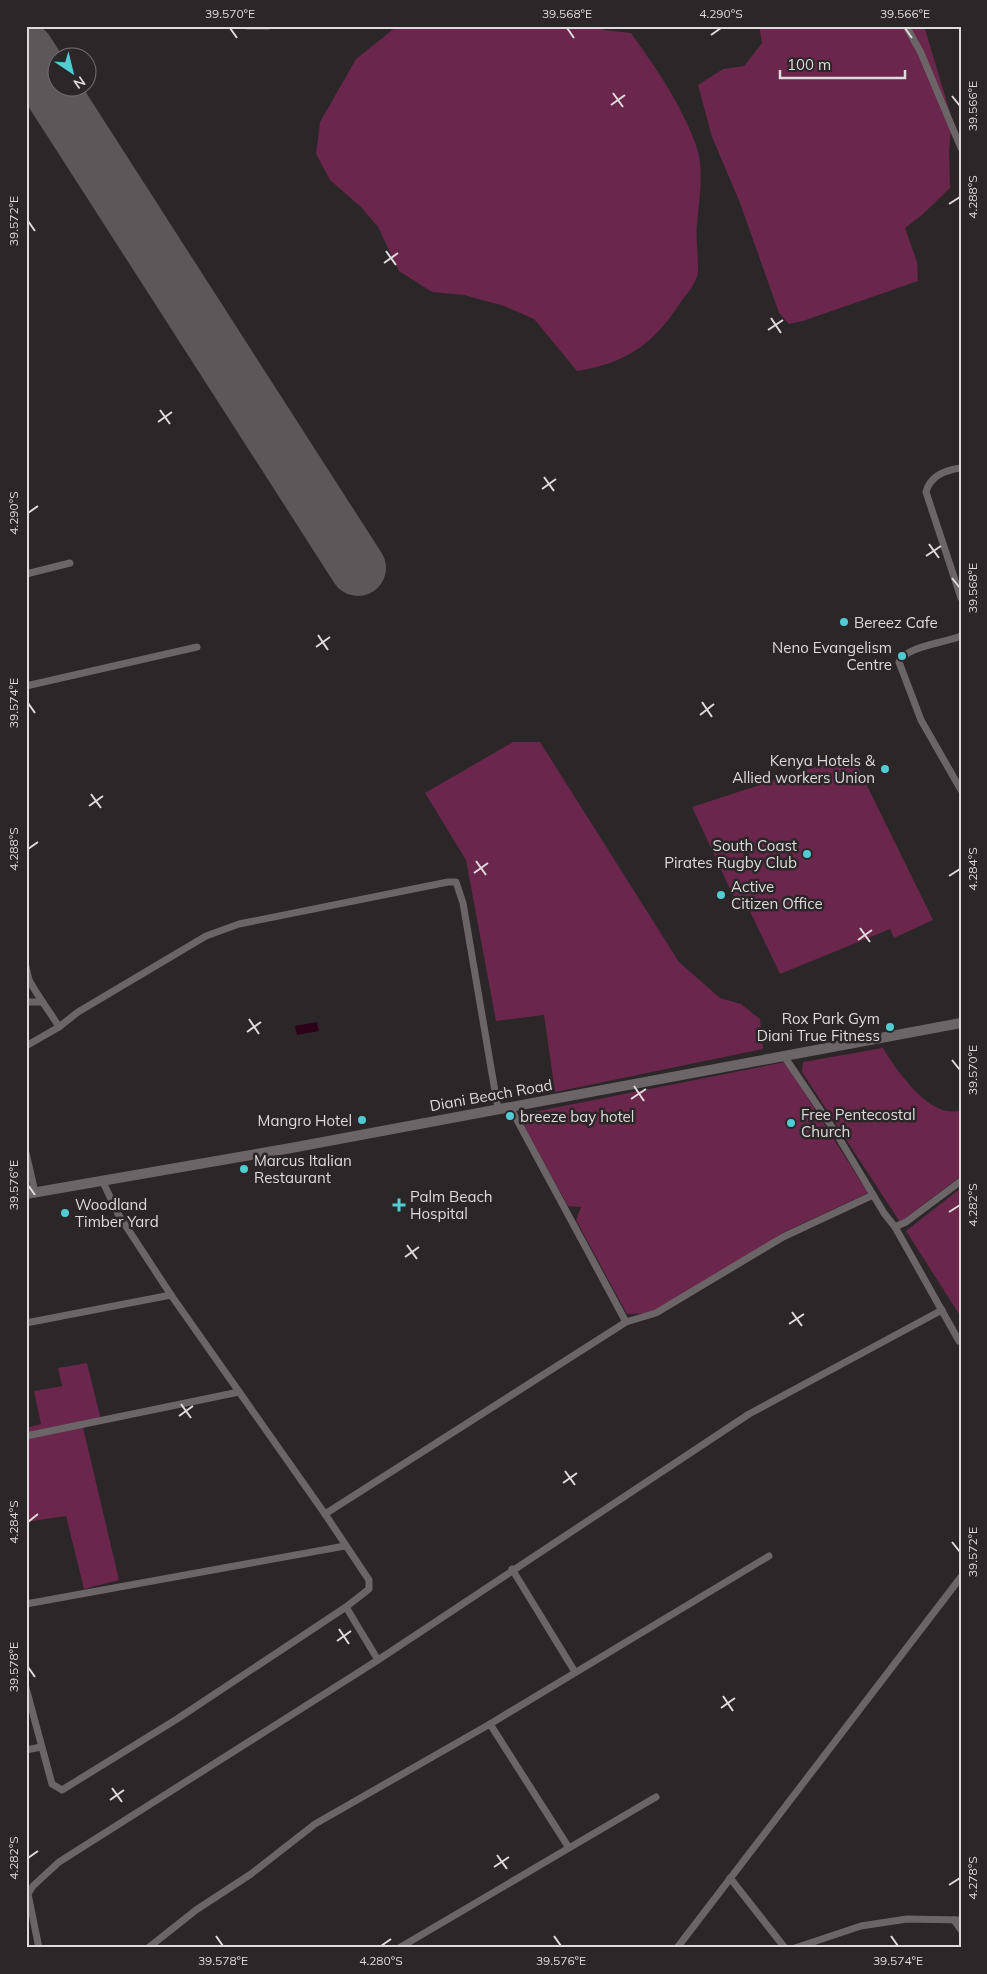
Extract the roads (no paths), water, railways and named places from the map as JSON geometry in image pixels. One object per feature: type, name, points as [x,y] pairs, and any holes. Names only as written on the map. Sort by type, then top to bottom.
[{"type":"main road","name":"Diani Beach Road","points":[[31,1193],[103,1182],[961,1023]]},
{"type":"street","points":[[247,26],[268,26]]},
{"type":"street","points":[[906,26],[921,53],[961,148]]},
{"type":"street","points":[[961,468],[936,476],[928,484],[926,492],[961,598]]},
{"type":"street","points":[[26,574],[70,563]]},
{"type":"street","points":[[961,636],[909,651],[901,657],[899,662],[921,720],[961,790]]},
{"type":"street","points":[[26,686],[197,647]]},
{"type":"street","points":[[26,1046],[59,1027],[78,1012],[214,933],[239,924],[448,882],[456,882],[463,903],[498,1109]]},
{"type":"street","points":[[26,966],[28,982],[59,1027]]},
{"type":"street","points":[[26,1002],[40,1002]]},
{"type":"street","points":[[784,1056],[836,1133],[873,1195],[895,1227],[960,1341]]},
{"type":"street","points":[[510,1107],[626,1322]]},
{"type":"street","points":[[26,1153],[31,1193]]},
{"type":"street","points":[[895,1227],[906,1222],[961,1181]]},
{"type":"street","points":[[26,1688],[40,1747],[52,1784],[62,1790],[178,1720],[346,1607],[370,1586],[325,1514],[171,1295],[118,1214],[103,1182]]},
{"type":"street","points":[[325,1514],[626,1322],[656,1313],[783,1237],[873,1195]]},
{"type":"street","points":[[26,1323],[171,1295]]},
{"type":"street","points":[[39,1948],[28,1894],[37,1882],[59,1862],[378,1660],[512,1569],[749,1414],[942,1310]]},
{"type":"street","points":[[26,1436],[239,1392]]},
{"type":"street","points":[[26,1604],[345,1546]]},
{"type":"street","points":[[148,1948],[196,1910],[250,1874],[315,1824],[490,1724],[769,1556]]},
{"type":"street","points":[[512,1569],[575,1672]]},
{"type":"street","points":[[678,1948],[959,1582]]},
{"type":"street","points":[[346,1607],[378,1660]]},
{"type":"street","points":[[490,1724],[569,1848]]},
{"type":"street","points":[[26,1750],[40,1747]]},
{"type":"street","points":[[399,1948],[656,1796]]},
{"type":"street","points":[[730,1878],[785,1948]]},
{"type":"street","points":[[26,1882],[37,1882]]},
{"type":"street","points":[[795,1948],[861,1926],[907,1919],[958,1920],[961,1930]]},
{"type":"place","name":"Bereez Cafe","points":[[844,622]]},
{"type":"place","name":"Neno Evangelism Centre","points":[[902,656]]},
{"type":"place","name":"Kenya Hotels & Allied workers Union","points":[[885,769]]},
{"type":"place","name":"South Coast Pirates Rugby Club","points":[[807,854]]},
{"type":"place","name":"Active Citizen Office","points":[[721,895]]},
{"type":"place","name":"Rox Park Gym Diani True Fitness","points":[[890,1027]]},
{"type":"place","name":"breeze bay hotel","points":[[510,1116]]},
{"type":"place","name":"Mangro Hotel","points":[[362,1120]]},
{"type":"place","name":"Free Pentecostal Church","points":[[791,1123]]},
{"type":"place","name":"Marcus Italian Restaurant","points":[[244,1169]]},
{"type":"place","name":"Palm Beach Hospital","points":[[399,1205]]},
{"type":"place","name":"Woodland Timber Yard","points":[[65,1213]]}]
